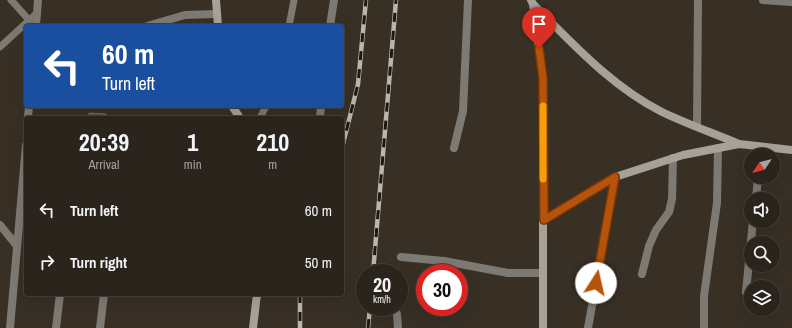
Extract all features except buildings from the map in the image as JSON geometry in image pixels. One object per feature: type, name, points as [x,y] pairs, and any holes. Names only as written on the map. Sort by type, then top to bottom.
[{"type":"street","points":[[36,24],[38,0]]},
{"type":"street","points":[[216,0],[218,24]]},
{"type":"street","points":[[330,24],[334,0]]},
{"type":"street","points":[[454,148],[463,111],[468,0]]},
{"type":"street","points":[[696,126],[698,0]]},
{"type":"street","points":[[763,0],[792,2]]},
{"type":"street","points":[[532,2],[571,42],[624,88],[662,112],[752,148]]},
{"type":"street","points":[[532,2],[543,78],[543,328]]},
{"type":"street","points":[[154,24],[185,15],[216,14]]},
{"type":"street","points":[[544,220],[615,177],[673,158],[739,144]]},
{"type":"street","points":[[704,328],[704,296],[717,204],[718,148]]},
{"type":"street","points":[[780,150],[792,150]]},
{"type":"street","points":[[642,274],[649,246],[656,230],[669,212],[672,199],[673,158]]},
{"type":"street","points":[[10,328],[24,167]]},
{"type":"street","points":[[588,328],[615,177]]},
{"type":"street","points":[[0,225],[17,246]]},
{"type":"street","points":[[747,280],[752,228]]},
{"type":"street","points":[[401,257],[444,261],[508,273],[543,273]]},
{"type":"street","points":[[56,328],[60,296]]},
{"type":"street","points":[[100,328],[104,296]]},
{"type":"street","points":[[253,328],[256,296]]},
{"type":"street","points":[[397,316],[398,328]]},
{"type":"lane","points":[[11,0],[29,20]]},
{"type":"lane","points":[[289,24],[294,0]]},
{"type":"lane","points":[[25,24],[37,13]]},
{"type":"lane","points":[[0,47],[24,25]]},
{"type":"railway","points":[[344,140],[358,84],[366,0]]},
{"type":"railway","points":[[374,264],[396,0]]},
{"type":"railway","points":[[300,296],[300,328]]},
{"type":"railway","points":[[368,328],[369,316]]},
{"type":"slow traffic","points":[[543,106],[543,179]]},
{"type":"route","points":[[539,48],[543,78],[544,220],[615,177],[596,283]]}]
